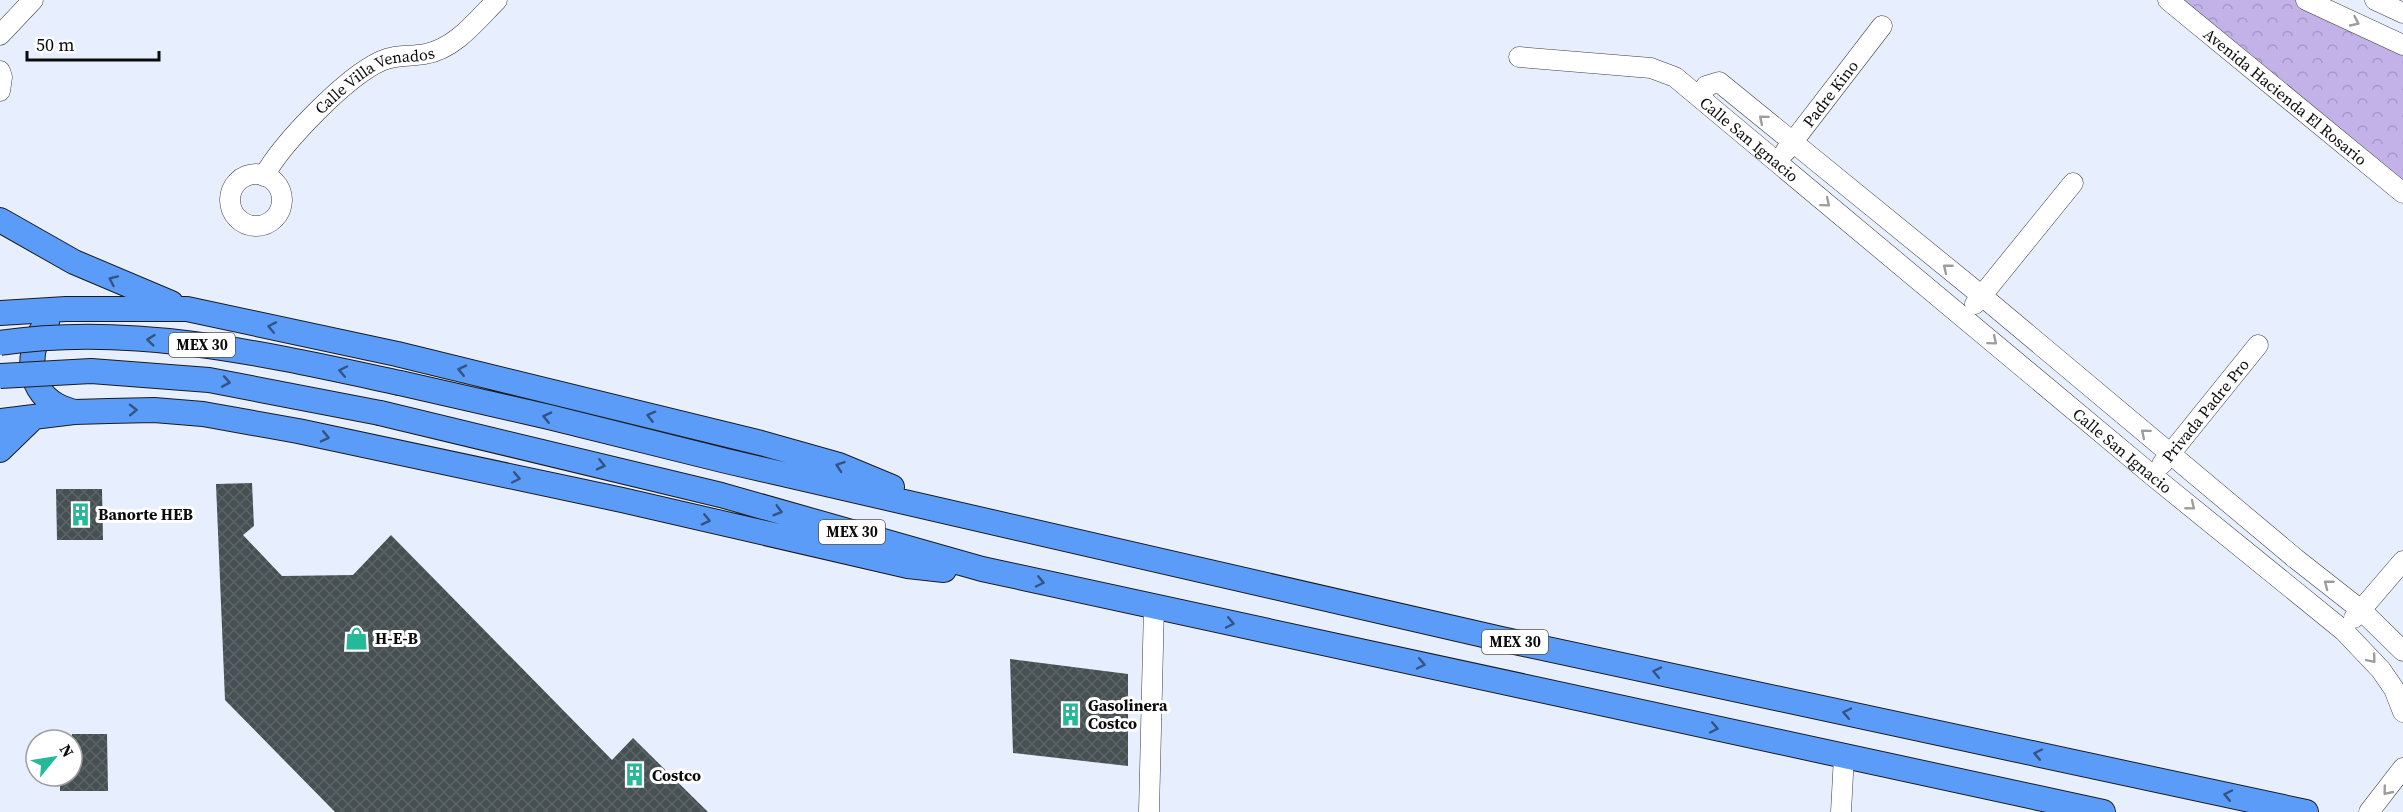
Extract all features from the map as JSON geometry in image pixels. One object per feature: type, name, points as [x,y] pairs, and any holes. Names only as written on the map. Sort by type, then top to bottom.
[{"type":"main road","points":[[0,220],[74,262],[187,309],[397,354],[761,443],[839,465],[931,507]]},
{"type":"main road","points":[[0,313],[66,309],[187,309]]},
{"type":"main road","points":[[66,309],[50,319],[37,334],[31,353],[32,373],[41,391],[55,405],[74,412]]},
{"type":"main road","name":"MEX 30","points":[[0,344],[37,338],[129,338],[205,345],[280,357],[537,414],[726,461],[1502,639],[2306,812]]},
{"type":"main road","name":"MEX 30","points":[[0,376],[91,371],[209,380],[380,414],[721,495],[982,569],[2103,812]]},
{"type":"main road","points":[[0,421],[74,412],[154,410],[203,414],[298,431],[622,500],[908,566],[942,570],[982,569]]},
{"type":"main road","points":[[0,450],[34,417]]},
{"type":"street","points":[[0,35],[33,0]]},
{"type":"street","name":"Calle Villa Venados","points":[[264,176],[283,148],[343,86],[364,69],[384,59],[404,54],[423,55],[438,51],[462,34],[497,0]]},
{"type":"street","name":"Avenida Hacienda El Rosario","points":[[2168,0],[2403,193]]},
{"type":"street","points":[[2306,0],[2403,45]]},
{"type":"street","points":[[2375,0],[2403,13]]},
{"type":"street","name":"Padre Kino","points":[[1777,162],[1881,26]]},
{"type":"street","points":[[1519,57],[1651,68],[1675,77],[1701,98]]},
{"type":"street","points":[[0,71],[2,77],[0,91]]},
{"type":"street","name":"Calle San Ignacio","points":[[2403,651],[2361,610],[2296,559],[1982,296],[1719,82],[1706,86],[1701,98],[2153,476],[2344,631],[2380,670],[2394,689],[2403,712]]},
{"type":"street","points":[[1964,317],[2073,183]]},
{"type":"street","name":"Privada Padre Pro","points":[[2153,476],[2258,345]]},
{"type":"street","points":[[2344,631],[2403,561]]},
{"type":"street","points":[[1149,812],[1154,606]]},
{"type":"street","points":[[1841,812],[1844,756]]},
{"type":"street","points":[[2369,812],[2403,768]]},
{"type":"green space","points":[[2180,0],[2298,0],[2403,51],[2403,183]]},
{"type":"building","name":"H-E-B","points":[[252,483],[254,526],[243,535],[282,576],[353,575],[391,535],[612,760],[633,738],[708,812],[335,812],[225,700],[216,484]]},
{"type":"building","name":"Banorte HEB","points":[[56,489],[102,489],[103,540],[57,540]]},
{"type":"building","name":"Gasolinera Costco","points":[[1010,659],[1128,674],[1128,766],[1013,753]]},
{"type":"building","points":[[84,734],[107,734],[108,791],[60,791],[60,788],[84,788]]},
{"type":"place","name":"Banorte HEB","points":[[80,514]]},
{"type":"place","name":"H-E-B","points":[[357,638]]},
{"type":"place","name":"Gasolinera Costco","points":[[1070,714]]},
{"type":"place","name":"Costco","points":[[634,775]]}]
